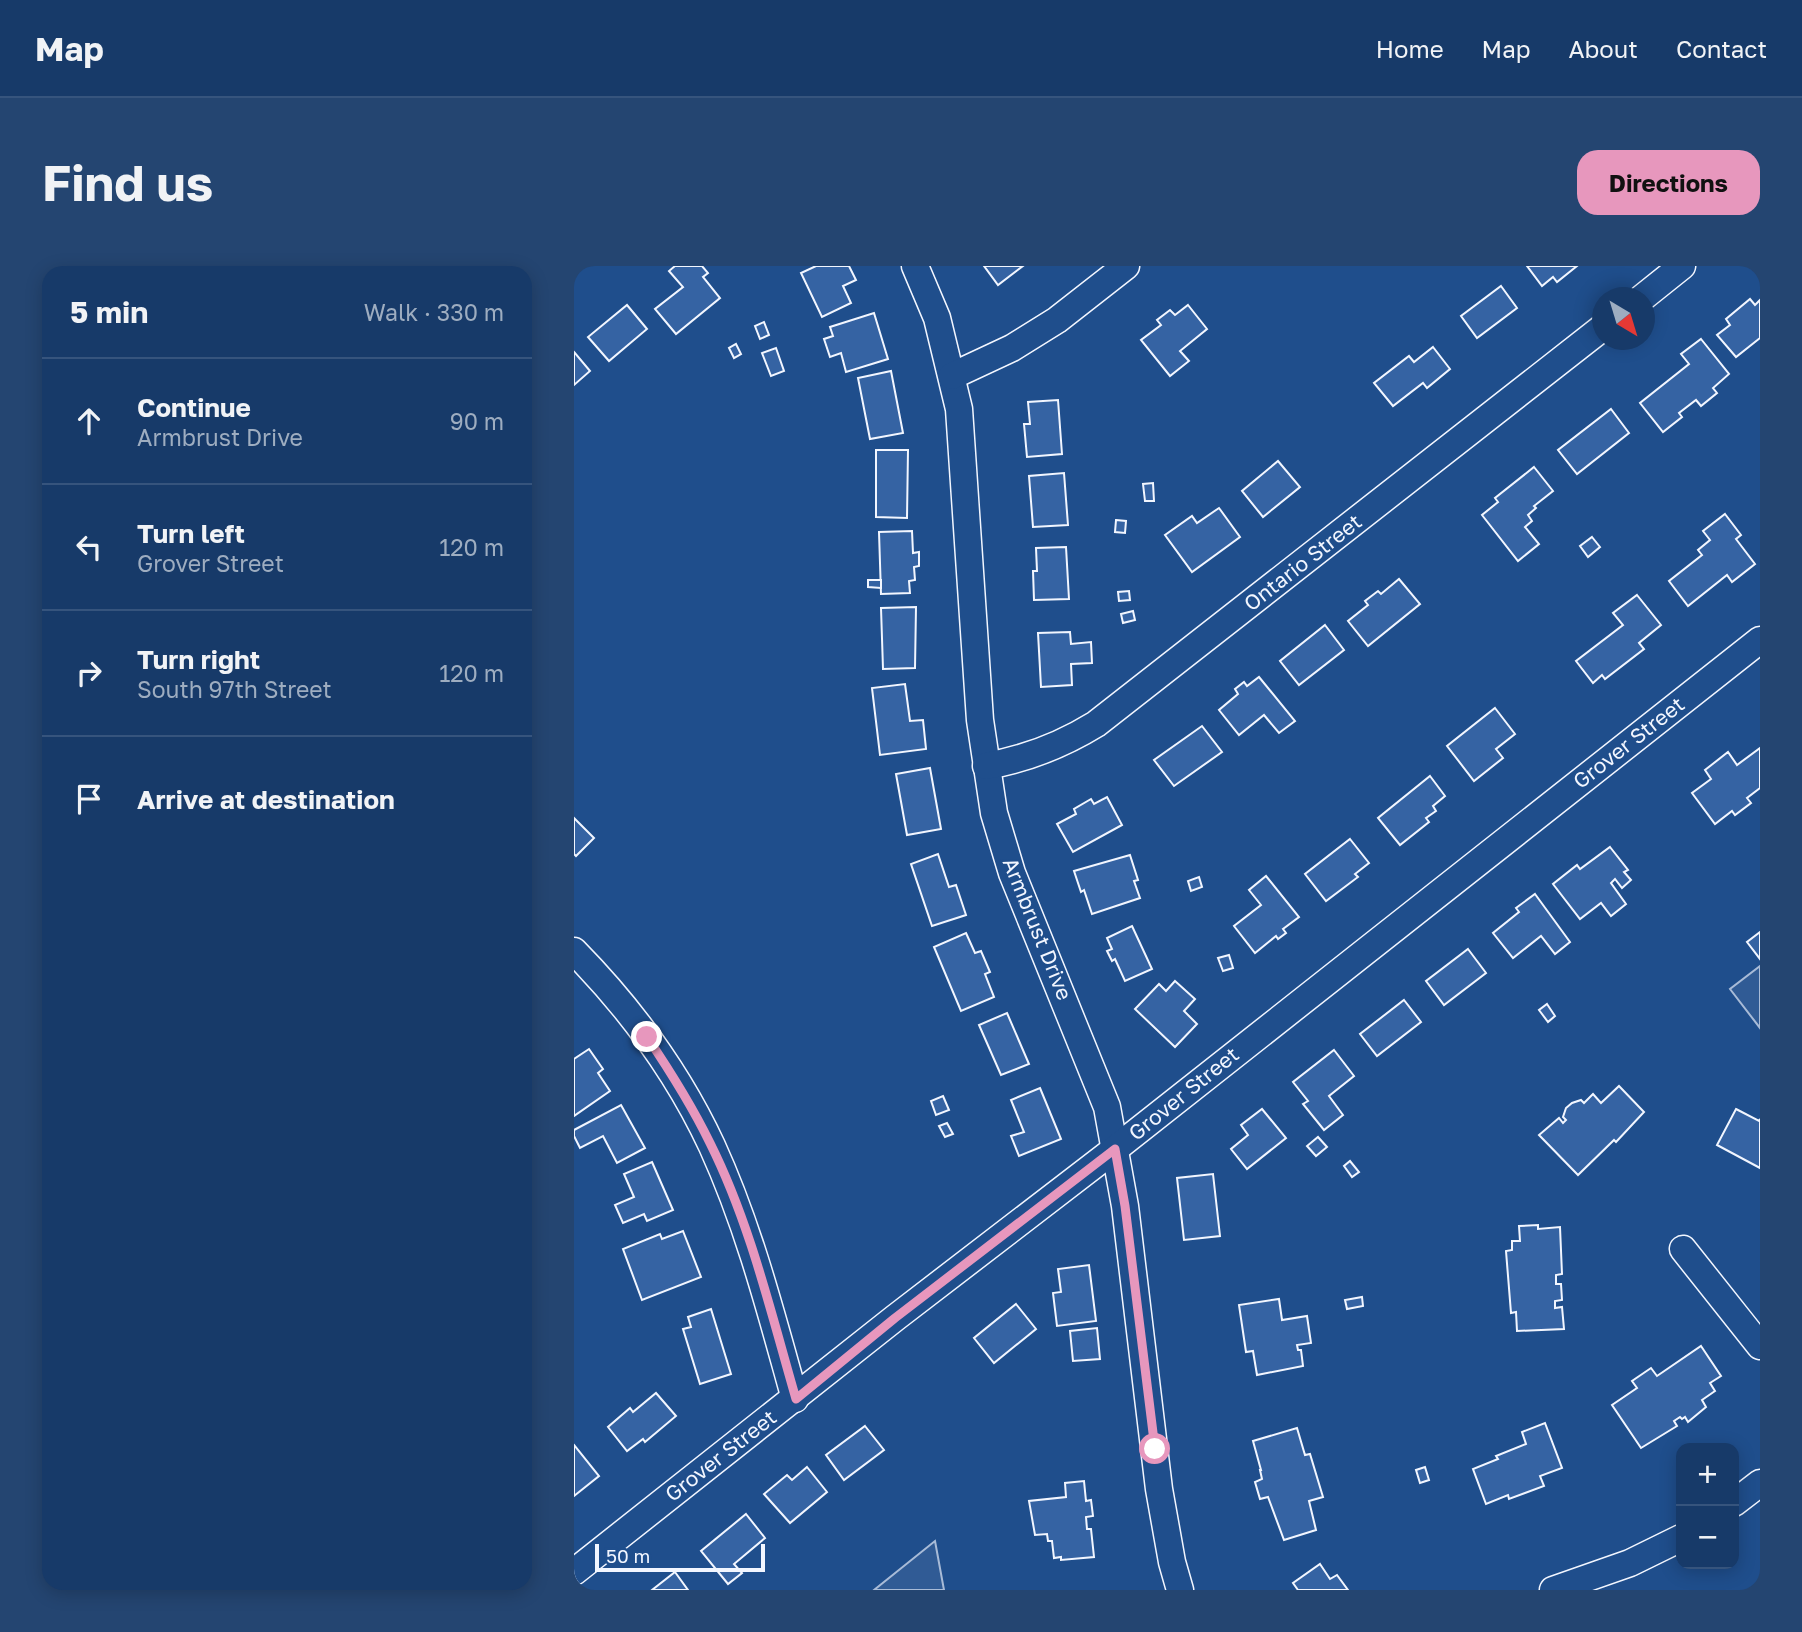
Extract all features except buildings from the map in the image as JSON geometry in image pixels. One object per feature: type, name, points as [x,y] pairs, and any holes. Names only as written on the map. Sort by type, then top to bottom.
[{"type":"street","name":"Armbrust Drive","points":[[915,266],[937,318],[959,409],[980,720],[994,813],[1012,873],[1107,1107],[1125,1206],[1160,1489],[1172,1562],[1180,1590]]},
{"type":"street","points":[[952,376],[1012,348],[1057,320],[1126,266]]},
{"type":"street","points":[[1655,288],[1682,266]]},
{"type":"street","name":"Ontario Street","points":[[986,766],[1005,763],[1055,747],[1096,724],[1592,336]]},
{"type":"street","name":"Grover Street","points":[[574,1572],[1760,640]]},
{"type":"street","points":[[574,951],[606,983],[647,1037],[681,1088],[711,1145],[734,1200],[760,1275],[796,1399]]},
{"type":"street","points":[[1683,1249],[1760,1346]]},
{"type":"street","points":[[1739,1499],[1760,1482]]},
{"type":"street","points":[[1553,1590],[1630,1563],[1676,1540]]},
{"type":"shaded area","points":[[1760,966],[1760,1028],[1730,989]]},
{"type":"shaded area","points":[[935,1541],[944,1590],[874,1590]]},
{"type":"route","points":[[647,1037],[681,1088],[711,1145],[734,1200],[760,1275],[796,1399],[895,1318],[1115,1149],[1125,1206],[1155,1449]]}]
